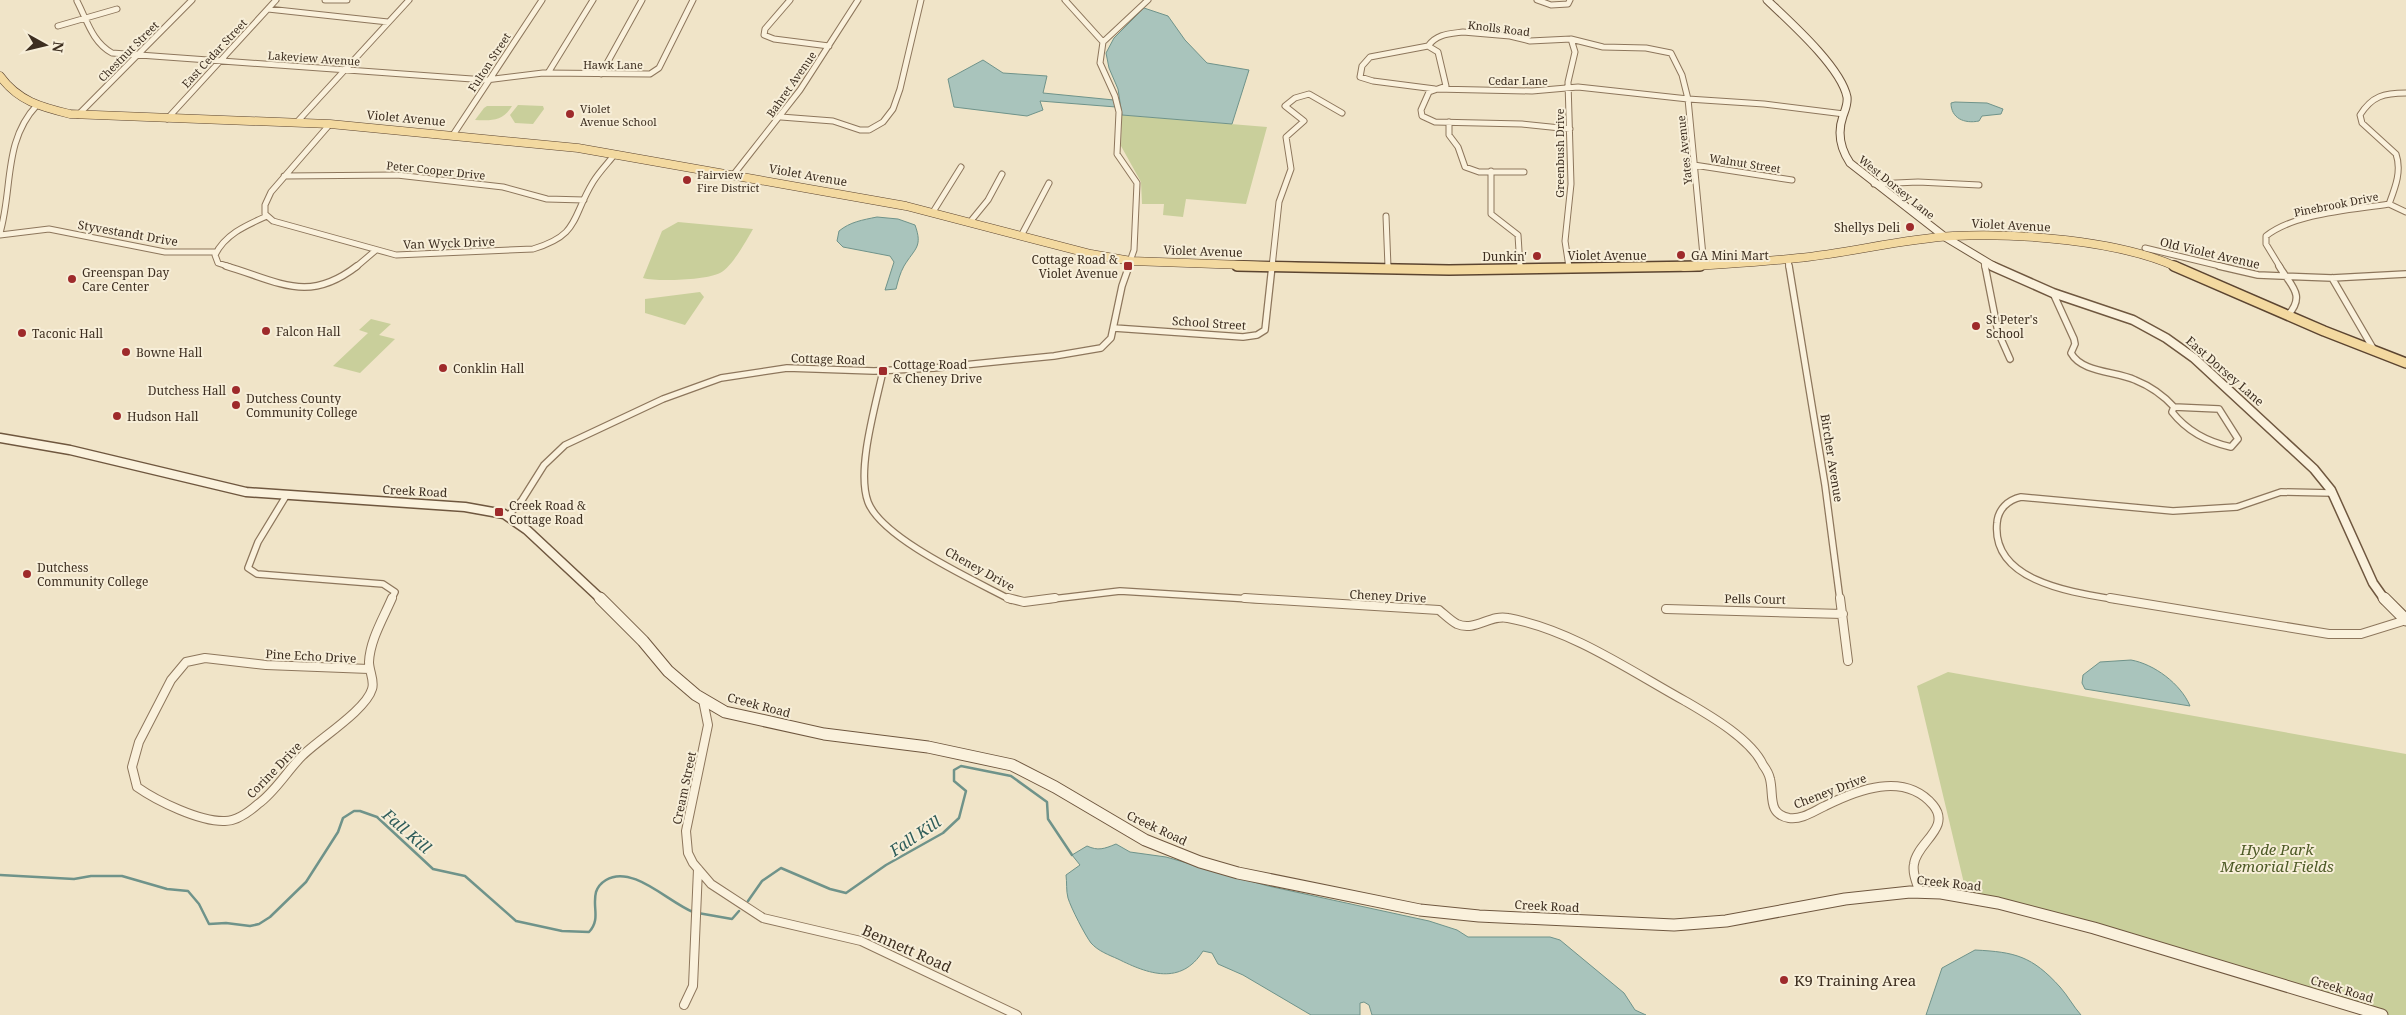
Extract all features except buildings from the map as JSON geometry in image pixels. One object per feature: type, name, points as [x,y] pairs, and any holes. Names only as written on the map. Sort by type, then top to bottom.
[{"type":"main road","name":"Violet Avenue","points":[[0,76],[16,94],[37,105],[78,115],[330,124],[454,135],[615,154],[734,174],[933,212],[1091,254],[1130,261],[1388,269],[1704,266],[1788,259],[1970,235],[2060,240],[2104,245],[2140,253],[2179,267],[2288,315],[2406,363]]},
{"type":"street","name":"Chestnut Street","points":[[78,115],[192,0]]},
{"type":"street","name":"East Cedar Street","points":[[167,119],[276,0]]},
{"type":"street","points":[[325,0],[347,0]]},
{"type":"street","points":[[297,122],[409,0]]},
{"type":"street","name":"Fulton Street","points":[[454,135],[542,0]]},
{"type":"street","points":[[548,73],[593,0]]},
{"type":"street","points":[[600,74],[642,0]]},
{"type":"street","name":"Hawk Lane","points":[[489,80],[548,73],[645,75],[657,71],[693,0]]},
{"type":"street","points":[[790,0],[765,29],[763,34],[774,39],[830,46]]},
{"type":"street","name":"Bahret Avenue","points":[[734,174],[781,117],[830,46],[858,0]]},
{"type":"street","points":[[781,117],[838,122],[860,130],[869,130],[883,122],[892,110],[900,89],[921,0]]},
{"type":"street","points":[[1065,0],[1078,12],[1091,30],[1103,42],[1148,0]]},
{"type":"street","points":[[1537,0],[1557,6],[1565,5],[1570,0]]},
{"type":"street","name":"West Dorsey Lane","points":[[1767,0],[1809,43],[1838,80],[1847,96],[1839,138],[1844,156],[1874,184],[1945,237]]},
{"type":"street","points":[[77,1],[86,18]]},
{"type":"street","points":[[58,26],[118,9]]},
{"type":"street","points":[[268,9],[388,22]]},
{"type":"street","name":"Lakeview Avenue","points":[[86,18],[108,52],[489,80]]},
{"type":"street","name":"Knolls Road","points":[[1362,67],[1365,60],[1370,57],[1428,46],[1434,38],[1441,35],[1463,32],[1510,36],[1530,41],[1571,39],[1603,47],[1659,49],[1670,53],[1680,70],[1688,99]]},
{"type":"street","name":"Greenbush Drive","points":[[1569,267],[1565,241],[1571,184],[1568,89],[1575,52],[1571,39]]},
{"type":"street","name":"Cottage Road","points":[[508,516],[519,504],[543,466],[560,449],[590,432],[684,389],[721,377],[767,370],[797,368],[884,371],[937,368],[1083,353],[1107,344],[1114,328],[1122,286],[1134,250],[1138,190],[1131,172],[1117,154],[1118,112],[1115,96],[1100,63],[1103,42]]},
{"type":"street","points":[[1428,46],[1438,52],[1446,86],[1429,92],[1420,113],[1429,120],[1522,124],[1570,129]]},
{"type":"street","name":"Cedar Lane","points":[[1362,67],[1359,75],[1368,80],[1435,89],[1532,91],[1578,88],[1688,99]]},
{"type":"street","name":"Pinebrook Drive","points":[[2286,278],[2266,244],[2266,236],[2272,230],[2297,222],[2389,204],[2396,178],[2398,159],[2396,154],[2362,123],[2360,114],[2374,96],[2388,93],[2406,93]]},
{"type":"street","points":[[1272,266],[1279,202],[1291,169],[1286,137],[1304,121],[1286,107],[1286,104],[1309,94],[1342,113]]},
{"type":"street","name":"Yates Avenue","points":[[1704,266],[1688,99],[1770,105],[1844,114]]},
{"type":"street","points":[[0,234],[5,214],[8,147],[19,121],[37,105]]},
{"type":"street","points":[[1449,122],[1449,135],[1458,147],[1463,164],[1473,170],[1524,172]]},
{"type":"street","points":[[330,124],[266,199],[265,214],[267,216],[233,235],[220,245],[216,252],[216,261],[220,265],[308,289],[338,280],[376,250]]},
{"type":"street","name":"Van Wyck Drive","points":[[267,216],[274,221],[376,250],[402,255],[533,249],[553,243],[569,231],[598,174],[615,154]]},
{"type":"street","name":"Walnut Street","points":[[1694,165],[1792,180]]},
{"type":"street","points":[[933,212],[960,167]]},
{"type":"street","points":[[1492,171],[1491,214],[1518,235],[1520,268]]},
{"type":"street","points":[[970,222],[988,200],[1002,174]]},
{"type":"street","name":"Peter Cooper Drive","points":[[284,176],[397,175],[503,187],[547,199],[584,200]]},
{"type":"street","points":[[1874,184],[1918,182],[1979,185]]},
{"type":"street","points":[[1021,236],[1049,183]]},
{"type":"street","points":[[2389,204],[2406,212]]},
{"type":"street","points":[[1386,216],[1388,269]]},
{"type":"street","name":"Styvestandt Drive","points":[[0,234],[49,229],[165,252],[216,252]]},
{"type":"street","name":"East Dorsey Lane","points":[[1945,237],[1984,262],[2053,293],[2144,325],[2194,358],[2314,469],[2332,493],[2374,583],[2387,602],[2406,620]]},
{"type":"street","name":"Old Violet Avenue","points":[[2145,248],[2200,259],[2243,272],[2286,278],[2332,278],[2406,274]]},
{"type":"street","name":"Bircher Avenue","points":[[1788,259],[1825,485],[1848,662]]},
{"type":"street","points":[[1984,262],[1998,332],[2010,359]]},
{"type":"street","name":"School Street","points":[[1114,328],[1243,336],[1262,333],[1267,326],[1272,266]]},
{"type":"street","points":[[2286,278],[2298,297],[2297,304],[2288,315]]},
{"type":"street","points":[[2332,278],[2375,351]]},
{"type":"street","points":[[2053,293],[2074,338],[2075,344],[2071,353],[2075,360],[2090,367],[2130,377],[2157,390],[2174,407],[2219,409],[2238,439],[2230,446],[2221,445],[2204,438],[2177,420],[2172,412],[2174,407]]},
{"type":"street","name":"Cheney Drive","points":[[884,371],[866,462],[865,485],[871,510],[892,532],[1013,600],[1024,602],[1120,591],[1439,610],[1456,624],[1469,626],[1498,616],[1534,623],[1596,651],[1697,708],[1749,746],[1768,771],[1771,802],[1779,814],[1790,818],[1802,817],[1880,784],[1903,786],[1923,796],[1936,808],[1939,817],[1932,835],[1914,854],[1912,868],[1920,892]]},
{"type":"street","name":"Creek Road","points":[[0,438],[77,452],[236,490],[286,496],[465,507],[494,511],[508,516],[535,537],[643,641],[668,672],[703,700],[725,712],[744,718],[815,732],[928,747],[1012,765],[1055,786],[1146,840],[1200,862],[1238,873],[1420,910],[1479,916],[1674,925],[1726,921],[1845,899],[1920,892],[1967,896],[2075,923],[2382,1015]]},
{"type":"street","points":[[2332,493],[2281,492],[2237,508],[2173,511],[2021,497],[2008,502],[2002,508],[1997,518],[1996,529],[2002,550],[2014,566],[2045,584],[2077,593],[2329,634],[2361,634],[2406,620]]},
{"type":"street","name":"Pine Echo Drive","points":[[148,722],[171,680],[182,665],[194,659],[370,669],[373,640],[395,592],[394,589],[383,584],[257,574],[249,571],[249,560],[286,496]]},
{"type":"street","name":"Pells Court","points":[[1666,608],[1843,614]]},
{"type":"street","name":"Corine Drive","points":[[148,722],[133,757],[132,767],[137,787],[154,799],[210,819],[225,821],[238,818],[260,802],[302,756],[366,701],[373,687],[370,669]]},
{"type":"street","name":"Cream Street","points":[[703,700],[707,713],[706,739],[686,831],[688,853],[698,869],[711,884],[752,912]]},
{"type":"street","points":[[684,1005],[693,986],[698,869]]},
{"type":"street","name":"Bennett Road","points":[[752,912],[791,926],[861,941],[983,997],[1017,1015]]},
{"type":"green space","points":[[518,105],[543,106],[544,109],[533,124],[515,123],[510,115]]},
{"type":"green space","points":[[487,106],[512,106],[505,115],[496,119],[475,120]]},
{"type":"green space","points":[[1122,115],[1267,127],[1246,204],[1186,199],[1183,217],[1163,215],[1164,204],[1142,204],[1141,182],[1121,146]]},
{"type":"green space","points":[[678,222],[753,229],[734,260],[720,273],[682,280],[643,278],[662,231]]},
{"type":"green space","points":[[700,292],[704,297],[685,325],[645,313],[645,299]]},
{"type":"green space","points":[[371,319],[391,324],[379,335],[395,339],[360,373],[333,366],[368,333],[359,330]]},
{"type":"green space","name":"Hyde Park Memorial Fields","points":[[1948,672],[2406,754],[2406,1015],[2371,1015],[1967,896],[1917,686]]},
{"type":"water","points":[[1144,8],[1168,16],[1185,40],[1207,63],[1249,70],[1232,124],[1122,115],[1118,89],[1109,68],[1106,53],[1114,38]]},
{"type":"water","points":[[983,60],[1003,73],[1047,76],[1043,93],[1114,100],[1116,107],[1040,101],[1043,110],[1027,116],[954,107],[948,79]]},
{"type":"water","points":[[1951,103],[1987,103],[2003,109],[2001,114],[1982,116],[1979,121],[1968,122],[1959,119],[1953,113]]},
{"type":"water","points":[[877,217],[898,219],[915,225],[917,232],[917,247],[899,277],[896,289],[885,290],[894,262],[890,256],[843,247],[837,241],[839,231],[847,225]]},
{"type":"water","points":[[2131,660],[2149,666],[2166,676],[2180,690],[2190,706],[2085,689],[2082,683],[2083,675],[2100,662]]},
{"type":"water","points":[[1116,844],[1130,852],[1166,857],[1268,886],[1429,921],[1457,930],[1468,937],[1550,937],[1560,940],[1624,993],[1635,1010],[1646,1015],[1372,1015],[1369,1005],[1364,1002],[1360,1003],[1360,1015],[1311,1015],[1243,975],[1218,964],[1212,953],[1203,951],[1185,969],[1174,973],[1164,974],[1141,969],[1100,951],[1091,943],[1078,921],[1067,895],[1066,875],[1080,865],[1072,855],[1087,846],[1101,849]]},
{"type":"water","points":[[1975,950],[2012,954],[2041,968],[2060,987],[2081,1015],[1926,1015],[1942,968]]},
{"type":"waterway","name":"Fall Kill","points":[[748,901],[762,881],[781,868],[830,889],[846,893],[886,865],[943,833],[959,818],[966,791],[954,781],[954,770],[961,766],[1011,776],[1047,802],[1048,819],[1072,855]]},
{"type":"waterway","name":"Fall Kill","points":[[0,875],[74,879],[91,876],[122,876],[167,889],[188,891],[199,904],[209,924],[226,923],[250,926],[259,924],[270,917],[306,882],[338,832],[343,818],[354,811],[360,811],[377,817],[433,869],[465,876],[516,921],[562,931],[589,932],[595,922],[596,892],[601,884],[616,876],[638,880],[693,912]]},
{"type":"waterway","name":"Fall Kill","points":[[698,913],[732,919],[739,911]]},
{"type":"place","name":"Violet Avenue School","points":[[570,114]]},
{"type":"place","name":"Fairview Fire District","points":[[687,180]]},
{"type":"place","name":"Shellys Deli","points":[[1910,227]]},
{"type":"place","name":"GA Mini Mart","points":[[1681,255]]},
{"type":"place","name":"Dunkin'","points":[[1537,256]]},
{"type":"place","name":"Cottage Road & Violet Avenue","points":[[1128,266]]},
{"type":"place","name":"Greenspan Day Care Center","points":[[72,279]]},
{"type":"place","name":"St Peter's School","points":[[1976,326]]},
{"type":"place","name":"Falcon Hall","points":[[266,331]]},
{"type":"place","name":"Taconic Hall","points":[[22,333]]},
{"type":"place","name":"Bowne Hall","points":[[126,352]]},
{"type":"place","name":"Conklin Hall","points":[[443,368]]},
{"type":"place","name":"Cottage Road & Cheney Drive","points":[[883,371]]},
{"type":"place","name":"Dutchess Hall","points":[[236,390]]},
{"type":"place","name":"Dutchess County Community College","points":[[236,405]]},
{"type":"place","name":"Hudson Hall","points":[[117,416]]},
{"type":"place","name":"Creek Road & Cottage Road","points":[[499,512]]},
{"type":"place","name":"Dutchess Community College","points":[[27,574]]},
{"type":"place","name":"K9 Training Area","points":[[1784,980]]}]
